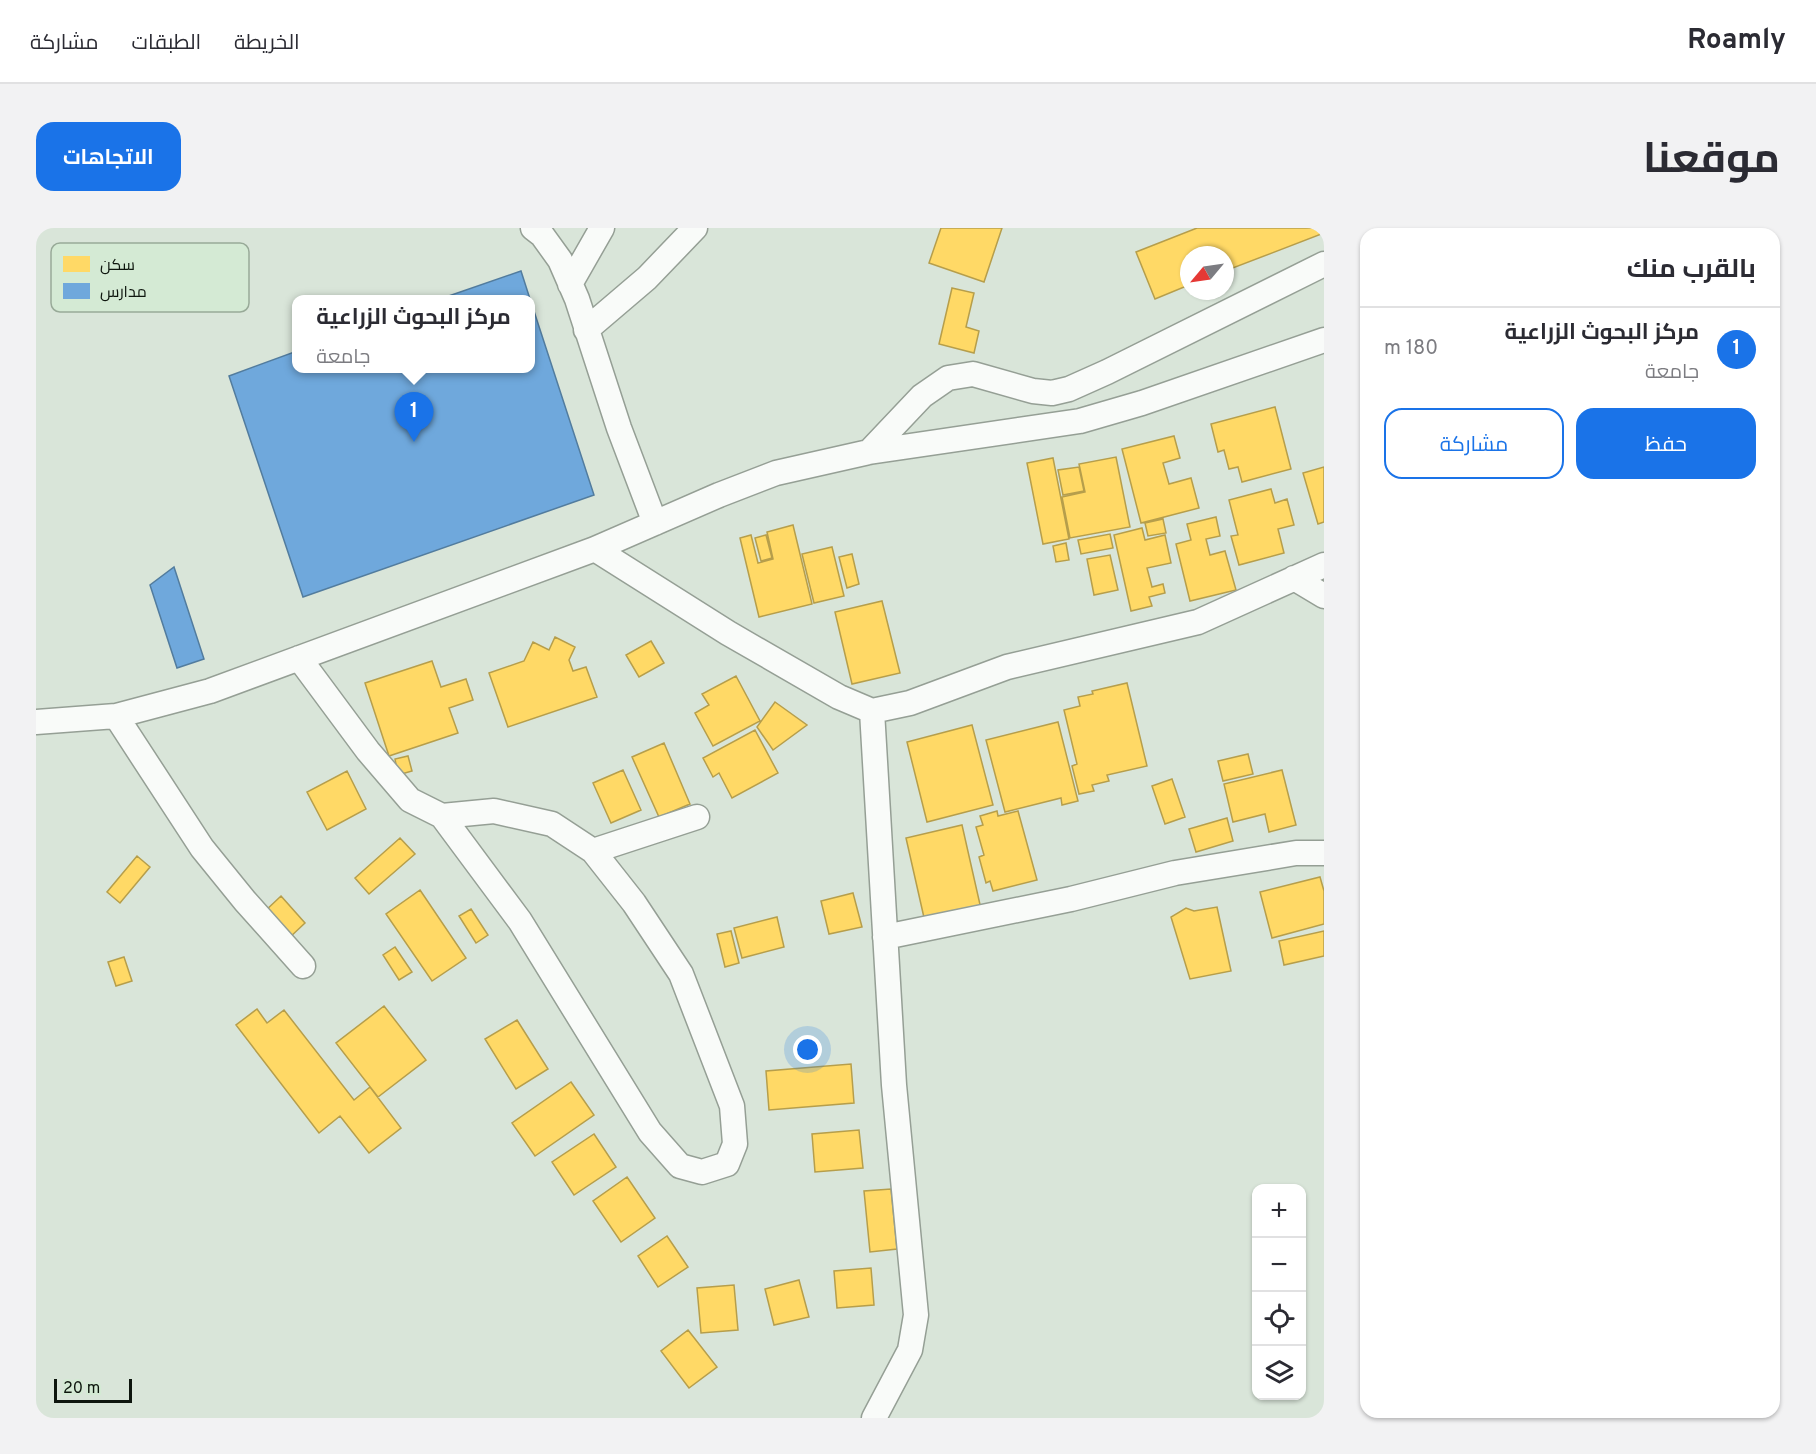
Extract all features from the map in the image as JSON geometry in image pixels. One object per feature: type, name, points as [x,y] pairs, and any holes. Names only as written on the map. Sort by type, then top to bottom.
[{"type":"street","points":[[533,228],[542,235],[560,260],[570,284],[619,428],[655,523]]},
{"type":"street","points":[[570,284],[602,228]]},
{"type":"street","points":[[586,330],[647,278],[695,228]]},
{"type":"street","points":[[869,452],[922,396],[948,378],[973,374],[1033,391],[1052,393],[1069,388],[1107,372],[1324,264]]},
{"type":"street","points":[[36,722],[116,716],[210,691],[595,549],[776,473],[869,452],[1080,421],[1142,403],[1324,340]]},
{"type":"street","points":[[595,549],[728,633],[839,697],[872,711],[910,703],[1007,668],[1198,622],[1324,565]]},
{"type":"street","points":[[1294,578],[1324,596]]},
{"type":"street","points":[[299,658],[368,751],[410,800],[442,816],[520,921],[650,1132],[680,1166],[702,1172],[727,1164],[735,1144],[732,1106],[681,974],[634,903],[593,851],[552,824],[494,811],[442,816]]},
{"type":"street","points":[[872,711],[894,1085],[916,1315],[910,1350],[874,1418]]},
{"type":"street","points":[[116,716],[151,766],[202,848],[303,966]]},
{"type":"street","points":[[593,851],[697,817]]},
{"type":"street","points":[[885,937],[1071,899],[1175,873],[1296,853],[1324,854]]},
{"type":"building: سكن","points":[[941,228],[1002,228],[984,282],[929,263]]},
{"type":"building: سكن","points":[[1197,228],[1324,228],[1324,233],[1234,268],[1234,246],[1180,246],[1180,289],[1155,299],[1136,252]]},
{"type":"building: سكن","points":[[952,288],[974,293],[966,327],[979,331],[974,353],[939,344]]},
{"type":"building: سكن","points":[[1275,407],[1291,469],[1242,482],[1238,467],[1229,469],[1224,450],[1218,452],[1211,424]]},
{"type":"building: سكن","points":[[1174,436],[1180,458],[1163,463],[1169,484],[1191,478],[1199,508],[1141,523],[1122,449]]},
{"type":"building: سكن","points":[[1116,457],[1130,527],[1070,538],[1062,497],[1085,492],[1079,464]]},
{"type":"building: سكن","points":[[1053,458],[1069,539],[1043,544],[1027,463]]},
{"type":"building: سكن","points":[[1079,467],[1084,491],[1063,495],[1058,470]]},
{"type":"building: سكن","points":[[1324,467],[1324,522],[1318,524],[1303,473]]},
{"type":"building: سكن","points":[[1271,489],[1275,503],[1287,499],[1294,525],[1278,529],[1284,553],[1239,565],[1231,536],[1238,535],[1229,500]]},
{"type":"building: سكن","points":[[1216,517],[1220,536],[1206,539],[1210,555],[1225,551],[1236,590],[1190,601],[1176,544],[1191,540],[1187,524]]},
{"type":"building: سكن","points":[[1163,519],[1166,533],[1148,536],[1145,523]]},
{"type":"building: سكن","points":[[793,525],[812,604],[759,617],[740,538],[751,535],[758,563],[773,559],[767,532]]},
{"type":"building: سكن","points":[[1142,528],[1145,540],[1165,535],[1171,563],[1147,568],[1152,587],[1163,584],[1165,593],[1149,597],[1152,606],[1131,611],[1114,535]]},
{"type":"building: سكن","points":[[1110,534],[1113,548],[1081,554],[1078,540]]},
{"type":"building: سكن","points":[[766,535],[772,558],[761,561],[755,538]]},
{"type":"building: سكن","points":[[1066,543],[1069,560],[1056,562],[1053,546]]},
{"type":"building: سكن","points":[[832,547],[844,596],[814,603],[802,554]]},
{"type":"building: سكن","points":[[852,554],[859,584],[847,588],[839,557]]},
{"type":"building: سكن","points":[[1110,555],[1118,590],[1094,595],[1087,559]]},
{"type":"building: سكن","points":[[882,601],[900,673],[852,684],[835,612]]},
{"type":"building: سكن","points":[[555,637],[575,647],[569,660],[573,671],[586,667],[597,697],[508,727],[489,673],[524,661],[533,642],[549,650]]},
{"type":"building: سكن","points":[[651,641],[664,663],[639,677],[626,655]]},
{"type":"building: سكن","points":[[432,661],[441,687],[466,679],[473,700],[449,708],[458,733],[389,756],[365,683]]},
{"type":"building: سكن","points":[[736,676],[760,721],[713,746],[695,713],[709,705],[702,694]]},
{"type":"building: سكن","points":[[1127,683],[1147,766],[1107,775],[1109,781],[1092,785],[1094,791],[1079,794],[1072,766],[1077,764],[1064,710],[1080,706],[1078,697],[1093,694],[1092,691]]},
{"type":"building: سكن","points":[[775,702],[807,725],[773,750],[757,727]]},
{"type":"building: سكن","points":[[1058,722],[1078,801],[1062,805],[1061,798],[1005,812],[986,740]]},
{"type":"building: سكن","points":[[972,725],[993,805],[927,822],[907,742]]},
{"type":"building: سكن","points":[[755,730],[778,773],[732,798],[719,773],[713,777],[703,758]]},
{"type":"building: سكن","points":[[664,743],[690,804],[659,817],[632,757]]},
{"type":"building: سكن","points":[[1248,754],[1253,774],[1223,781],[1218,761]]},
{"type":"building: سكن","points":[[408,756],[412,771],[398,775],[395,759]]},
{"type":"building: سكن","points":[[623,770],[641,810],[611,823],[593,783]]},
{"type":"building: سكن","points":[[1282,770],[1296,825],[1269,832],[1265,814],[1233,822],[1224,784]]},
{"type":"building: سكن","points":[[347,771],[366,809],[327,830],[307,792]]},
{"type":"building: سكن","points":[[1172,779],[1185,817],[1165,824],[1152,786]]},
{"type":"building: سكن","points":[[997,811],[998,816],[1018,811],[1037,880],[993,891],[990,881],[986,883],[979,857],[984,855],[976,827],[983,825],[980,816]]},
{"type":"building: سكن","points":[[1227,818],[1233,841],[1196,852],[1189,829]]},
{"type":"building: سكن","points":[[962,825],[981,909],[925,922],[906,838]]},
{"type":"building: سكن","points":[[400,838],[415,854],[369,894],[355,878]]},
{"type":"building: سكن","points":[[137,856],[150,867],[120,903],[107,892]]},
{"type":"building: سكن","points":[[1320,877],[1324,891],[1324,924],[1272,938],[1260,892]]},
{"type":"building: سكن","points":[[420,890],[466,958],[432,981],[386,914]]},
{"type":"building: سكن","points":[[853,893],[862,927],[829,934],[821,901]]},
{"type":"building: سكن","points":[[281,896],[305,923],[288,939],[264,912]]},
{"type":"building: سكن","points":[[1217,907],[1231,971],[1190,979],[1171,917],[1186,908],[1194,911]]},
{"type":"building: سكن","points":[[471,909],[488,935],[476,943],[459,916]]},
{"type":"building: سكن","points":[[777,917],[784,947],[742,958],[734,928]]},
{"type":"building: سكن","points":[[731,931],[739,963],[725,967],[717,934]]},
{"type":"building: سكن","points":[[1324,931],[1324,956],[1284,965],[1279,941]]},
{"type":"building: سكن","points":[[395,947],[412,972],[399,980],[383,955]]},
{"type":"building: سكن","points":[[124,957],[132,981],[116,986],[108,962]]},
{"type":"building: سكن","points":[[384,1006],[426,1060],[378,1097],[336,1043]]},
{"type":"building: سكن","points":[[257,1009],[267,1023],[284,1010],[354,1100],[370,1087],[401,1128],[369,1153],[340,1116],[319,1133],[236,1025]]},
{"type":"building: سكن","points":[[517,1020],[548,1069],[516,1089],[485,1039]]},
{"type":"building: سكن","points":[[851,1064],[854,1103],[769,1110],[766,1071]]},
{"type":"building: سكن","points":[[571,1082],[594,1115],[535,1156],[512,1123]]},
{"type":"building: سكن","points":[[859,1130],[863,1168],[815,1172],[812,1134]]},
{"type":"building: سكن","points":[[594,1134],[616,1167],[574,1195],[552,1162]]},
{"type":"building: سكن","points":[[627,1177],[655,1218],[621,1242],[593,1201]]},
{"type":"building: سكن","points":[[891,1189],[897,1249],[870,1252],[864,1191]]},
{"type":"building: سكن","points":[[667,1236],[688,1267],[658,1287],[638,1256]]},
{"type":"building: سكن","points":[[871,1268],[874,1305],[837,1308],[834,1271]]},
{"type":"building: سكن","points":[[799,1280],[809,1317],[774,1325],[765,1289]]},
{"type":"building: سكن","points":[[734,1285],[738,1330],[701,1333],[697,1288]]},
{"type":"building: سكن","points":[[688,1330],[717,1367],[689,1388],[661,1351]]},
{"type":"building: مدارس","points":[[521,271],[529,295],[452,295]]},
{"type":"building: مدارس","points":[[535,314],[594,495],[303,597],[229,376],[292,353],[292,373],[535,373]]},
{"type":"building: مدارس","points":[[174,567],[204,659],[177,668],[150,585]]},
{"type":"place","name":"مركز البحوث الزراعية","points":[[414,442]]}]
